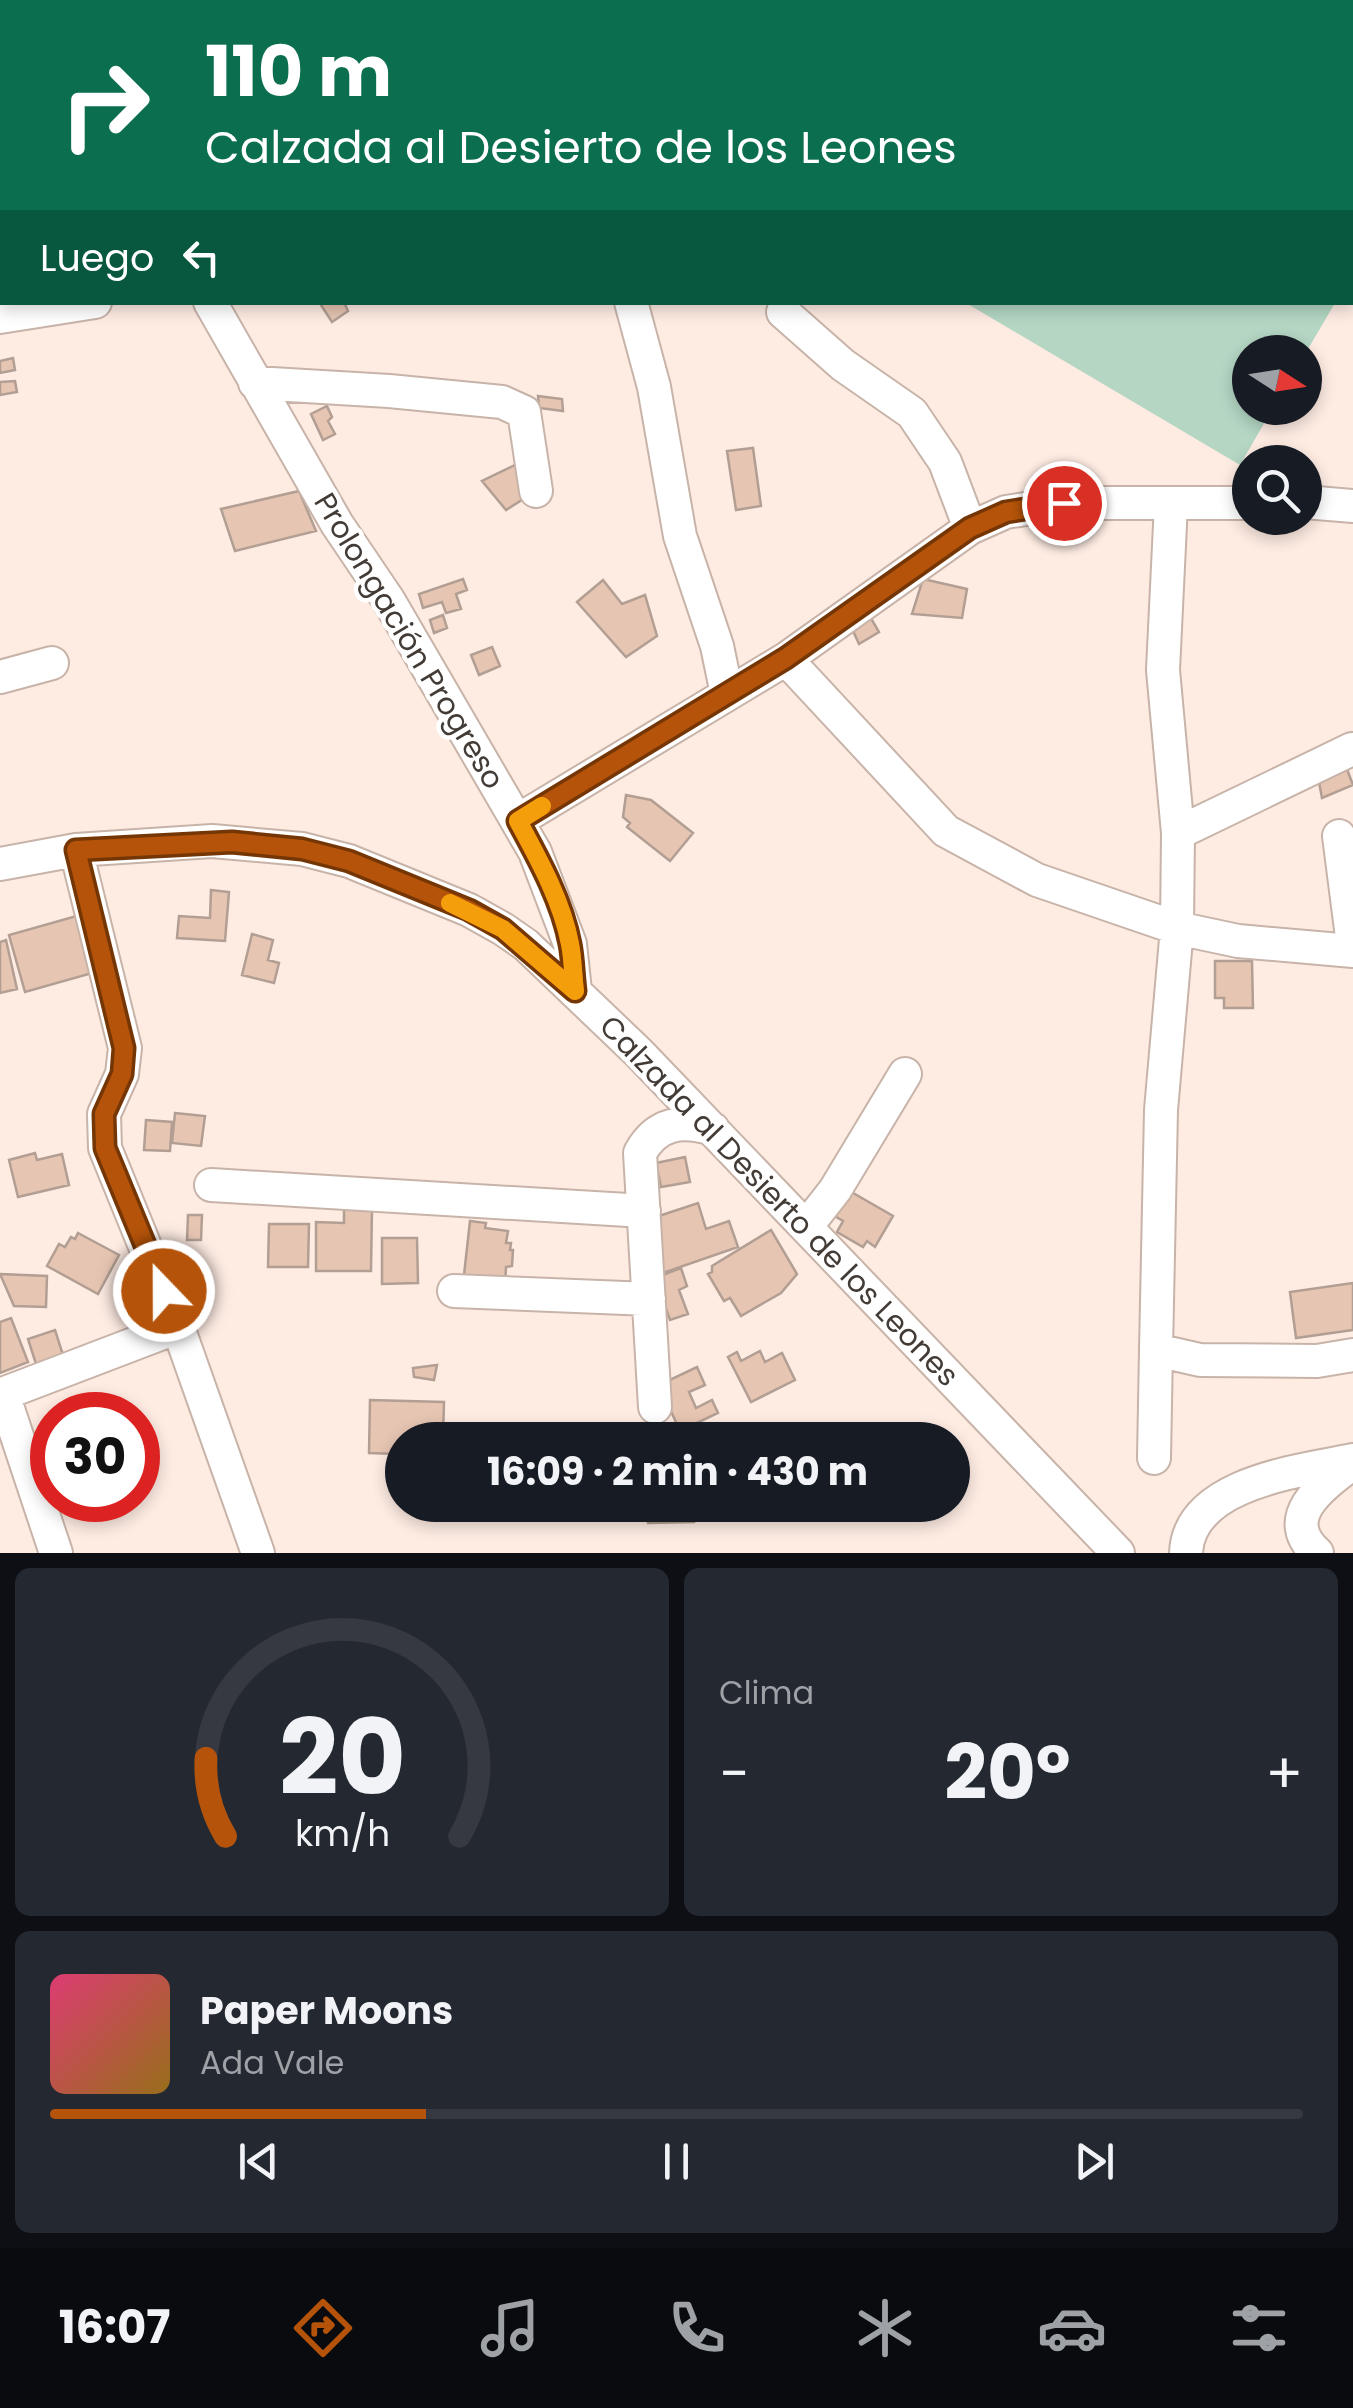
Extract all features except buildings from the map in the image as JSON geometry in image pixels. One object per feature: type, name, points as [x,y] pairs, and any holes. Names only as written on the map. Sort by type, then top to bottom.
[{"type":"street","points":[[0,317],[76,305]]},
{"type":"street","name":"Prolongación Progreso","points":[[212,305],[336,524],[388,600],[535,852],[570,944],[575,991]]},
{"type":"street","points":[[631,305],[654,387],[680,536],[717,646],[727,694]]},
{"type":"street","points":[[783,312],[843,365],[912,413],[945,462],[970,528]]},
{"type":"street","points":[[255,383],[502,402],[524,412],[536,492]]},
{"type":"street","points":[[518,821],[786,658],[970,528],[1006,512],[1064,503],[1232,502]]},
{"type":"street","points":[[1322,503],[1353,506]]},
{"type":"street","points":[[1154,1458],[1161,1110],[1177,928],[1178,833],[1163,670],[1171,504]]},
{"type":"street","points":[[786,658],[946,831],[1037,880],[1177,928],[1238,942],[1353,948],[1339,836]]},
{"type":"street","points":[[0,677],[52,663]]},
{"type":"street","points":[[1178,833],[1352,749]]},
{"type":"street","name":"Calzada al Desierto de los Leones","points":[[0,864],[76,850],[226,842],[302,849],[349,861],[469,910],[503,929],[575,991],[712,1129],[1118,1553]]},
{"type":"street","points":[[76,850],[124,1048],[122,1074],[104,1114],[105,1148],[178,1327],[258,1553]]},
{"type":"street","points":[[806,1227],[835,1190],[905,1074]]},
{"type":"street","points":[[655,1407],[640,1152],[663,1127],[692,1123],[712,1129]]},
{"type":"street","points":[[211,1185],[644,1211]]},
{"type":"street","points":[[454,1291],[649,1299]]},
{"type":"street","points":[[56,1553],[2,1395],[178,1327]]},
{"type":"street","points":[[1156,1350],[1200,1360],[1317,1361],[1353,1355]]},
{"type":"street","points":[[1186,1553],[1187,1538],[1195,1521],[1223,1496],[1266,1480],[1353,1462]]},
{"type":"street","points":[[1316,1553],[1305,1538],[1304,1510],[1311,1495],[1353,1462]]},
{"type":"green space","points":[[969,305],[1334,305],[1316,335],[1232,335],[1232,425],[1263,425],[1252,445],[1232,445],[1232,460]]},
{"type":"slow traffic","points":[[450,903],[469,910],[526,945],[575,991],[570,944],[561,914],[518,821],[542,806]]},
{"type":"route","points":[[164,1291],[105,1148],[104,1114],[122,1074],[124,1048],[76,850],[212,841],[302,849],[349,861],[469,910],[503,929],[575,991],[570,944],[561,914],[518,821],[786,658],[970,528],[1006,512],[1064,503]]}]
